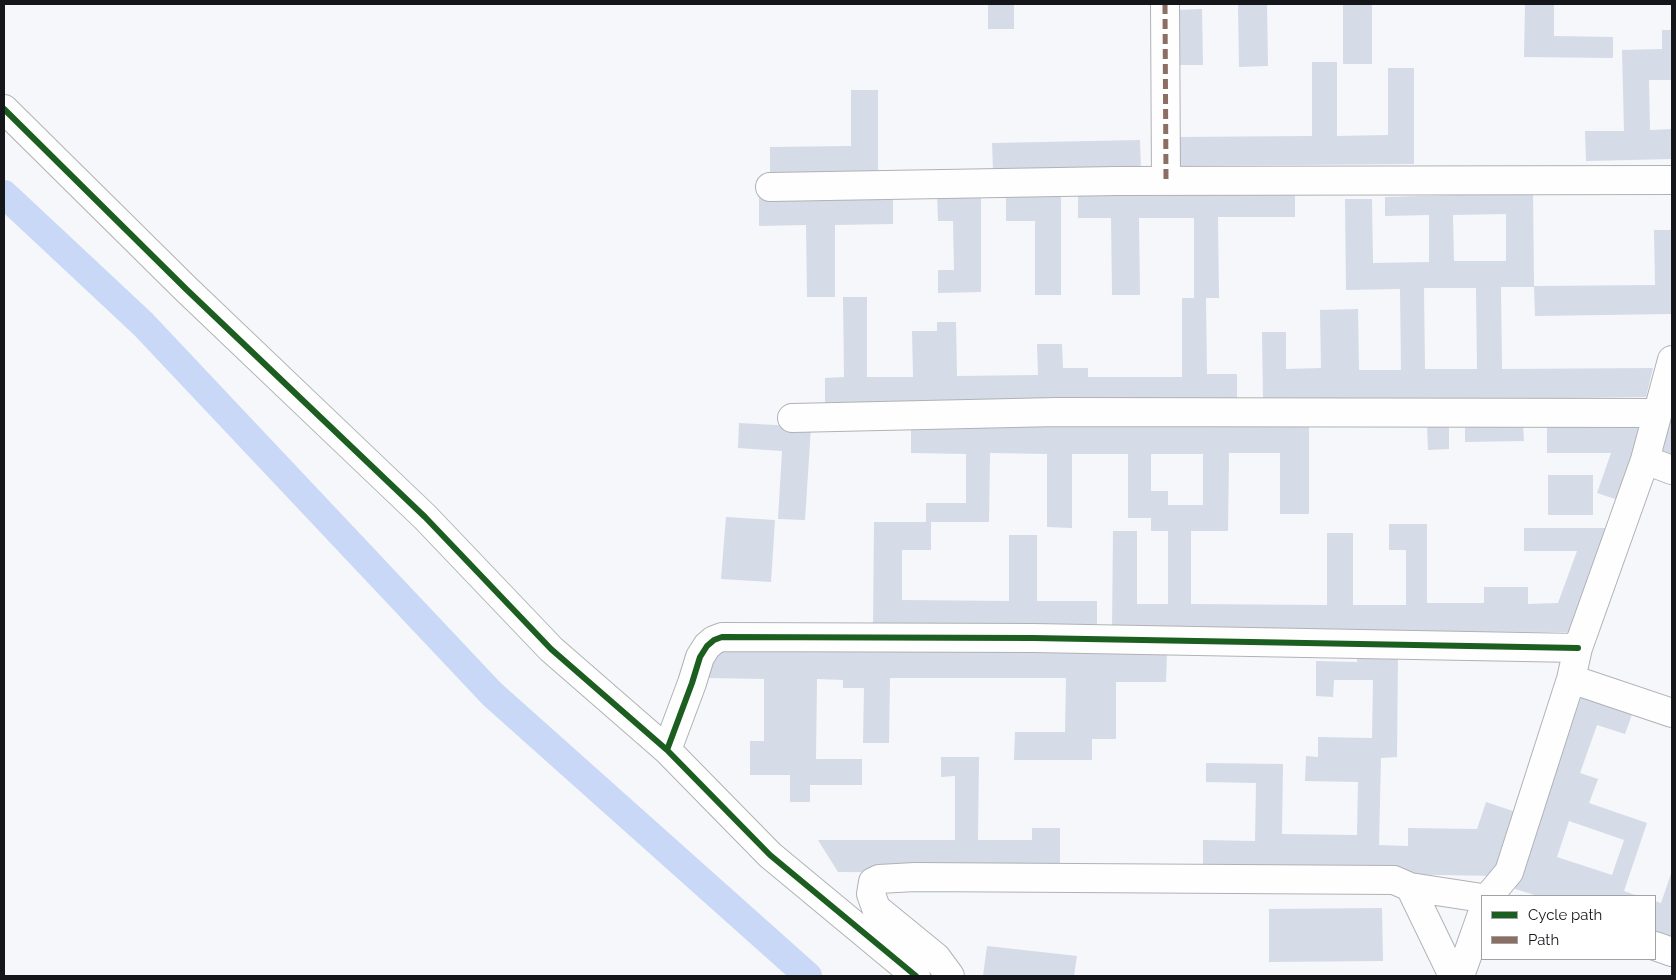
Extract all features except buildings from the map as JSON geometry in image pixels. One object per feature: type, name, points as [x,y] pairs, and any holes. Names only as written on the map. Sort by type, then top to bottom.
[{"type":"street","points":[[1165,4],[1166,181]]},
{"type":"street","points":[[4,109],[186,289],[424,517],[552,649],[667,750],[770,855],[916,976]]},
{"type":"street","points":[[770,187],[1166,181],[1672,180]]},
{"type":"street","points":[[1490,895],[1509,872],[1571,679],[1578,648],[1645,460],[1672,360]]},
{"type":"street","points":[[792,418],[1058,412],[1657,412]]},
{"type":"street","points":[[1645,460],[1672,470]]},
{"type":"street","points":[[667,750],[700,657],[707,646],[714,640],[722,637],[1043,638],[1578,648]]},
{"type":"street","points":[[1571,679],[1672,713]]},
{"type":"street","points":[[950,976],[936,957],[876,908],[871,894],[872,882],[878,879],[915,877],[1394,880],[1410,887],[1481,898]]},
{"type":"street","points":[[1410,887],[1453,976]]},
{"type":"street","points":[[1460,976],[1481,917]]},
{"type":"street","points":[[1656,946],[1672,952]]},
{"type":"waterway","points":[[4,194],[143,324],[492,694],[808,976]]},
{"type":"marked path","points":[[1165,4],[1166,181]]},
{"type":"cycle path","points":[[4,109],[186,289],[425,517],[551,649],[667,750],[770,855],[916,976]]},
{"type":"cycle path","points":[[667,750],[700,657],[707,646],[714,640],[722,637],[1033,638],[1578,648]]}]
